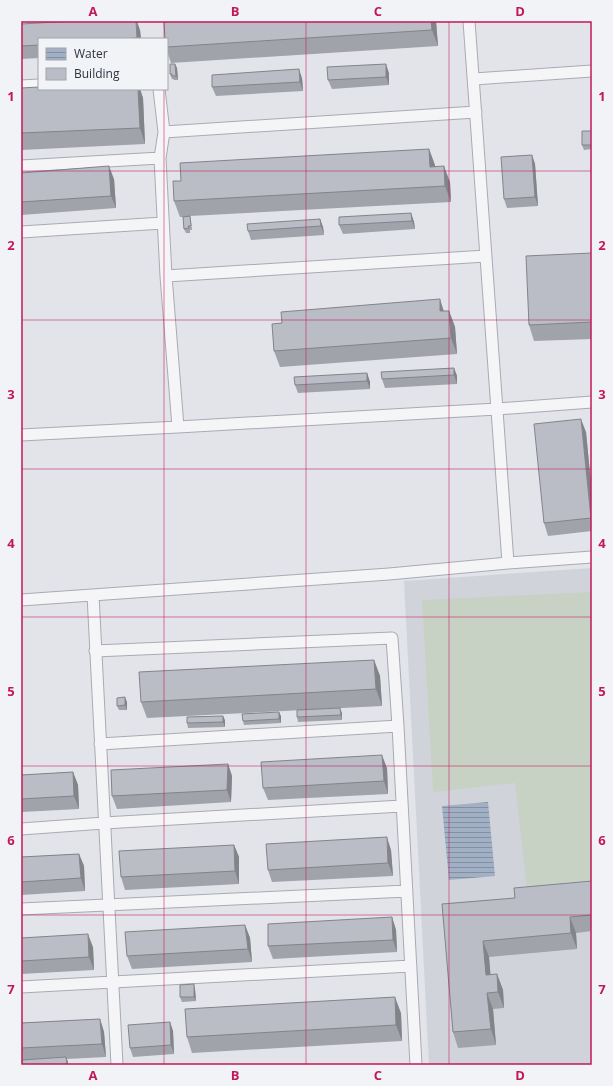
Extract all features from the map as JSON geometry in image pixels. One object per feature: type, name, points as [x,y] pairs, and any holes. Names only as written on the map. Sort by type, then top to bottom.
[{"type":"lane","points":[[469,21],[508,563]]},
{"type":"lane","points":[[474,79],[592,71]]},
{"type":"lane","points":[[21,86],[38,85]]},
{"type":"lane","points":[[159,90],[164,132],[160,158],[163,223],[178,427]]},
{"type":"lane","points":[[164,132],[476,112]]},
{"type":"lane","points":[[21,166],[160,158]]},
{"type":"lane","points":[[21,232],[163,223]]},
{"type":"lane","points":[[166,276],[486,256]]},
{"type":"lane","points":[[21,435],[497,409],[592,402]]},
{"type":"lane","points":[[21,600],[389,574],[592,557]]},
{"type":"lane","points":[[93,595],[117,1065]]},
{"type":"lane","points":[[95,651],[392,638],[416,1065]]},
{"type":"lane","points":[[100,744],[398,726]]},
{"type":"lane","points":[[21,829],[402,806]]},
{"type":"lane","points":[[21,910],[407,891]]},
{"type":"lane","points":[[21,987],[411,966]]},
{"type":"shaded area","points":[[592,568],[592,1065],[429,1065],[404,581]]},
{"type":"green space","points":[[592,592],[592,895],[528,900],[515,783],[433,792],[422,600]]},
{"type":"water","points":[[488,802],[495,876],[449,880],[442,806]]},
{"type":"building","points":[[74,21],[136,21],[137,38],[38,38],[38,45],[21,46],[21,24]]},
{"type":"building","points":[[431,21],[432,30],[168,47],[168,38],[165,38],[164,22]]},
{"type":"building","points":[[170,64],[175,64],[176,76],[172,76],[172,74],[170,74]]},
{"type":"building","points":[[386,64],[386,77],[328,80],[327,67]]},
{"type":"building","points":[[299,69],[300,82],[212,87],[212,75]]},
{"type":"building","points":[[38,87],[38,90],[138,90],[140,128],[21,133],[21,88]]},
{"type":"building","points":[[582,131],[592,131],[592,145],[582,145]]},
{"type":"building","points":[[429,149],[430,167],[444,166],[445,186],[174,201],[173,181],[181,181],[180,163]]},
{"type":"building","points":[[532,155],[535,197],[504,199],[501,157]]},
{"type":"building","points":[[109,166],[111,196],[21,202],[21,173]]},
{"type":"building","points":[[411,213],[412,221],[339,225],[339,217]]},
{"type":"building","points":[[190,216],[191,226],[184,229],[183,217]]},
{"type":"building","points":[[320,219],[321,226],[248,231],[247,224]]},
{"type":"building","points":[[592,253],[592,322],[529,325],[526,256]]},
{"type":"building","points":[[440,299],[440,311],[449,311],[451,338],[274,351],[272,324],[282,323],[281,312]]},
{"type":"building","points":[[454,368],[454,375],[382,379],[381,372]]},
{"type":"building","points":[[367,373],[367,381],[295,385],[294,377]]},
{"type":"building","points":[[581,419],[591,518],[544,523],[534,424]]},
{"type":"building","points":[[374,660],[376,689],[141,702],[139,672]]},
{"type":"building","points":[[125,697],[125,705],[117,706],[117,698]]},
{"type":"building","points":[[340,708],[341,715],[297,717],[297,710]]},
{"type":"building","points":[[279,712],[279,719],[243,721],[242,714]]},
{"type":"building","points":[[223,716],[223,722],[187,723],[187,717]]},
{"type":"building","points":[[382,755],[384,781],[263,788],[261,762]]},
{"type":"building","points":[[228,764],[227,790],[112,796],[111,770]]},
{"type":"building","points":[[73,772],[74,796],[21,799],[21,775]]},
{"type":"building","points":[[387,837],[388,863],[268,870],[266,844]]},
{"type":"building","points":[[234,845],[235,871],[121,877],[119,851]]},
{"type":"building","points":[[79,854],[81,878],[21,882],[21,857]]},
{"type":"building","points":[[592,881],[592,915],[570,917],[571,933],[483,941],[486,975],[497,974],[498,992],[487,993],[491,1029],[453,1032],[442,904],[515,898],[514,888]]},
{"type":"building","points":[[392,917],[393,940],[268,946],[268,924]]},
{"type":"building","points":[[245,925],[248,949],[127,956],[125,932]]},
{"type":"building","points":[[88,934],[89,957],[21,961],[21,938]]},
{"type":"building","points":[[194,984],[194,997],[180,997],[180,985]]},
{"type":"building","points":[[395,997],[396,1025],[187,1037],[185,1009]]},
{"type":"building","points":[[100,1019],[102,1044],[21,1048],[21,1023]]},
{"type":"building","points":[[170,1022],[171,1045],[130,1048],[128,1025]]},
{"type":"building","points":[[66,1057],[67,1064],[56,1065],[23,1065],[22,1060]]}]
